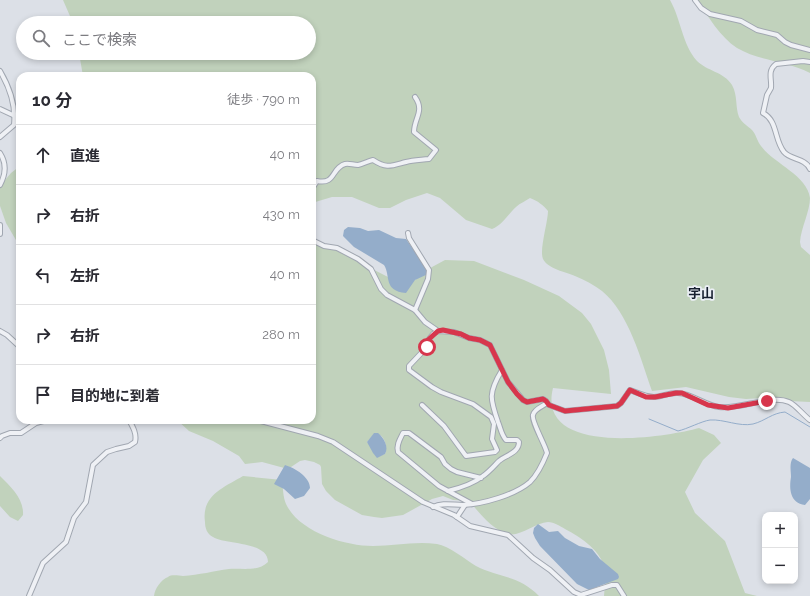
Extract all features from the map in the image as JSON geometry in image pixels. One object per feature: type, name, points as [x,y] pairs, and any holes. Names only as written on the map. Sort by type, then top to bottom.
[{"type":"street","points":[[695,0],[701,8],[710,14],[741,21],[757,30],[777,35],[791,45],[810,50]]},
{"type":"street","points":[[810,62],[803,61],[776,64],[773,67],[770,75],[771,88],[767,94],[763,113],[770,119],[783,151],[802,160],[809,166],[810,169]]},
{"type":"street","points":[[0,72],[12,96],[15,116],[14,125],[0,137]]},
{"type":"street","points":[[316,183],[317,181],[323,182],[329,180],[339,168],[346,164],[357,165],[373,160],[385,166],[394,166],[429,159],[436,150],[414,132],[420,106],[415,97]]},
{"type":"street","points":[[0,109],[15,116]]},
{"type":"street","points":[[0,153],[5,165],[3,180],[0,185]]},
{"type":"street","points":[[0,225],[0,234]]},
{"type":"street","points":[[408,233],[409,238],[429,270],[428,279],[415,310]]},
{"type":"street","points":[[316,242],[324,246],[337,248],[358,258],[371,269],[387,296],[415,310],[424,322],[438,331]]},
{"type":"street","points":[[422,406],[444,426],[466,456],[495,452],[497,450],[492,439],[494,424],[491,417],[473,404],[432,387],[409,370],[409,366],[427,347],[429,339],[438,331],[443,330],[480,340],[490,345],[508,382],[523,400],[527,402],[543,399],[552,406],[565,411],[617,406],[621,403],[630,390],[646,397],[676,393],[690,396],[708,405],[728,408],[782,400],[792,404],[810,420]]},
{"type":"street","points":[[0,331],[16,343]]},
{"type":"street","points":[[448,491],[460,488],[481,478],[500,460],[513,452],[519,446],[519,442],[517,440],[506,440],[502,435],[492,406],[491,397],[502,370]]},
{"type":"street","points":[[433,507],[441,504],[465,505],[494,499],[529,483],[540,468],[547,453],[536,429],[532,415],[533,412],[548,403]]},
{"type":"street","points":[[0,438],[10,433],[21,433],[34,424]]},
{"type":"street","points":[[29,596],[43,563],[66,542],[74,518],[86,502],[93,465],[107,452],[129,446],[135,442],[136,438],[131,424]]},
{"type":"street","points":[[272,424],[318,436],[333,442],[412,496],[457,517],[470,526],[508,535],[532,558],[550,570],[574,592],[581,595],[612,585],[617,585],[624,596]]},
{"type":"street","points":[[472,504],[448,491],[398,452],[397,448],[399,440],[403,433],[409,433],[436,452],[451,469],[481,478]]},
{"type":"street","points":[[457,517],[465,505]]},
{"type":"green space","points":[[63,0],[670,0],[674,7],[688,47],[697,61],[725,77],[729,81],[734,89],[740,119],[753,132],[767,152],[797,176],[808,190],[810,203],[800,242],[801,247],[810,255],[810,402],[729,397],[686,387],[652,391],[627,324],[611,300],[593,285],[553,268],[543,259],[542,249],[548,211],[535,200],[530,198],[518,206],[502,222],[492,229],[466,220],[440,198],[427,193],[406,200],[390,208],[379,208],[352,197],[332,197],[316,202],[316,72],[82,72],[80,60],[316,60],[316,16],[70,16]]},
{"type":"green space","points":[[697,0],[810,0],[810,73],[792,66],[754,56],[737,48],[720,32]]},
{"type":"green space","points":[[16,169],[16,240],[6,223],[0,206],[0,186]]},
{"type":"green space","points":[[316,240],[400,282],[415,280],[432,267],[445,260],[474,261],[524,280],[559,296],[582,313],[591,324],[604,350],[609,370],[611,394],[553,388],[553,410],[564,425],[582,434],[606,438],[659,436],[699,428],[714,435],[721,443],[703,460],[685,492],[695,513],[725,541],[745,593],[757,596],[604,596],[606,575],[604,564],[596,552],[584,541],[555,523],[543,523],[517,534],[508,534],[491,525],[469,501],[453,500],[443,496],[432,499],[403,515],[382,518],[362,515],[335,500],[326,491],[322,484],[321,467],[314,462],[305,460],[300,461],[288,469],[262,462],[245,464],[239,456],[213,441],[189,431],[181,424],[316,424]],"holes":[[[375,433],[381,436],[386,444],[386,451],[385,454],[379,456],[367,442]]]},
{"type":"green space","points":[[0,476],[16,494],[23,509],[23,515],[18,521],[10,517],[0,506]]},
{"type":"green space","points":[[243,476],[282,480],[285,501],[292,514],[312,530],[324,536],[349,543],[373,546],[421,543],[442,545],[484,570],[524,584],[539,596],[154,596],[163,580],[173,575],[183,576],[229,569],[250,569],[260,567],[268,562],[266,555],[261,550],[254,547],[219,540],[211,536],[206,529],[205,513],[211,498],[222,488]]},
{"type":"water","points":[[348,227],[360,228],[368,231],[379,230],[396,238],[406,239],[425,266],[428,274],[415,280],[406,293],[399,292],[391,286],[384,265],[354,247],[343,236],[344,230]]},
{"type":"water","points":[[374,433],[378,433],[380,435],[386,446],[385,454],[377,458],[367,442]]},
{"type":"water","points":[[793,458],[810,468],[810,499],[805,505],[796,501],[792,495],[790,486],[790,467]]},
{"type":"water","points":[[285,465],[293,468],[308,480],[310,488],[304,496],[295,499],[284,489],[274,484]]},
{"type":"water","points":[[538,524],[549,532],[558,531],[565,538],[579,546],[592,549],[600,559],[618,574],[618,579],[589,590],[577,584],[540,546],[533,533],[534,528]]},
{"type":"waterway","points":[[649,419],[678,431],[710,420],[748,425],[785,412],[810,427]]},
{"type":"district","name":"宇山","points":[[701,293]]},
{"type":"route","points":[[427,347],[429,339],[433,334],[443,330],[480,340],[490,345],[508,382],[523,400],[527,402],[543,399],[549,405],[565,411],[617,406],[621,403],[630,390],[646,397],[682,393],[708,405],[728,408],[735,408],[767,401]]}]
